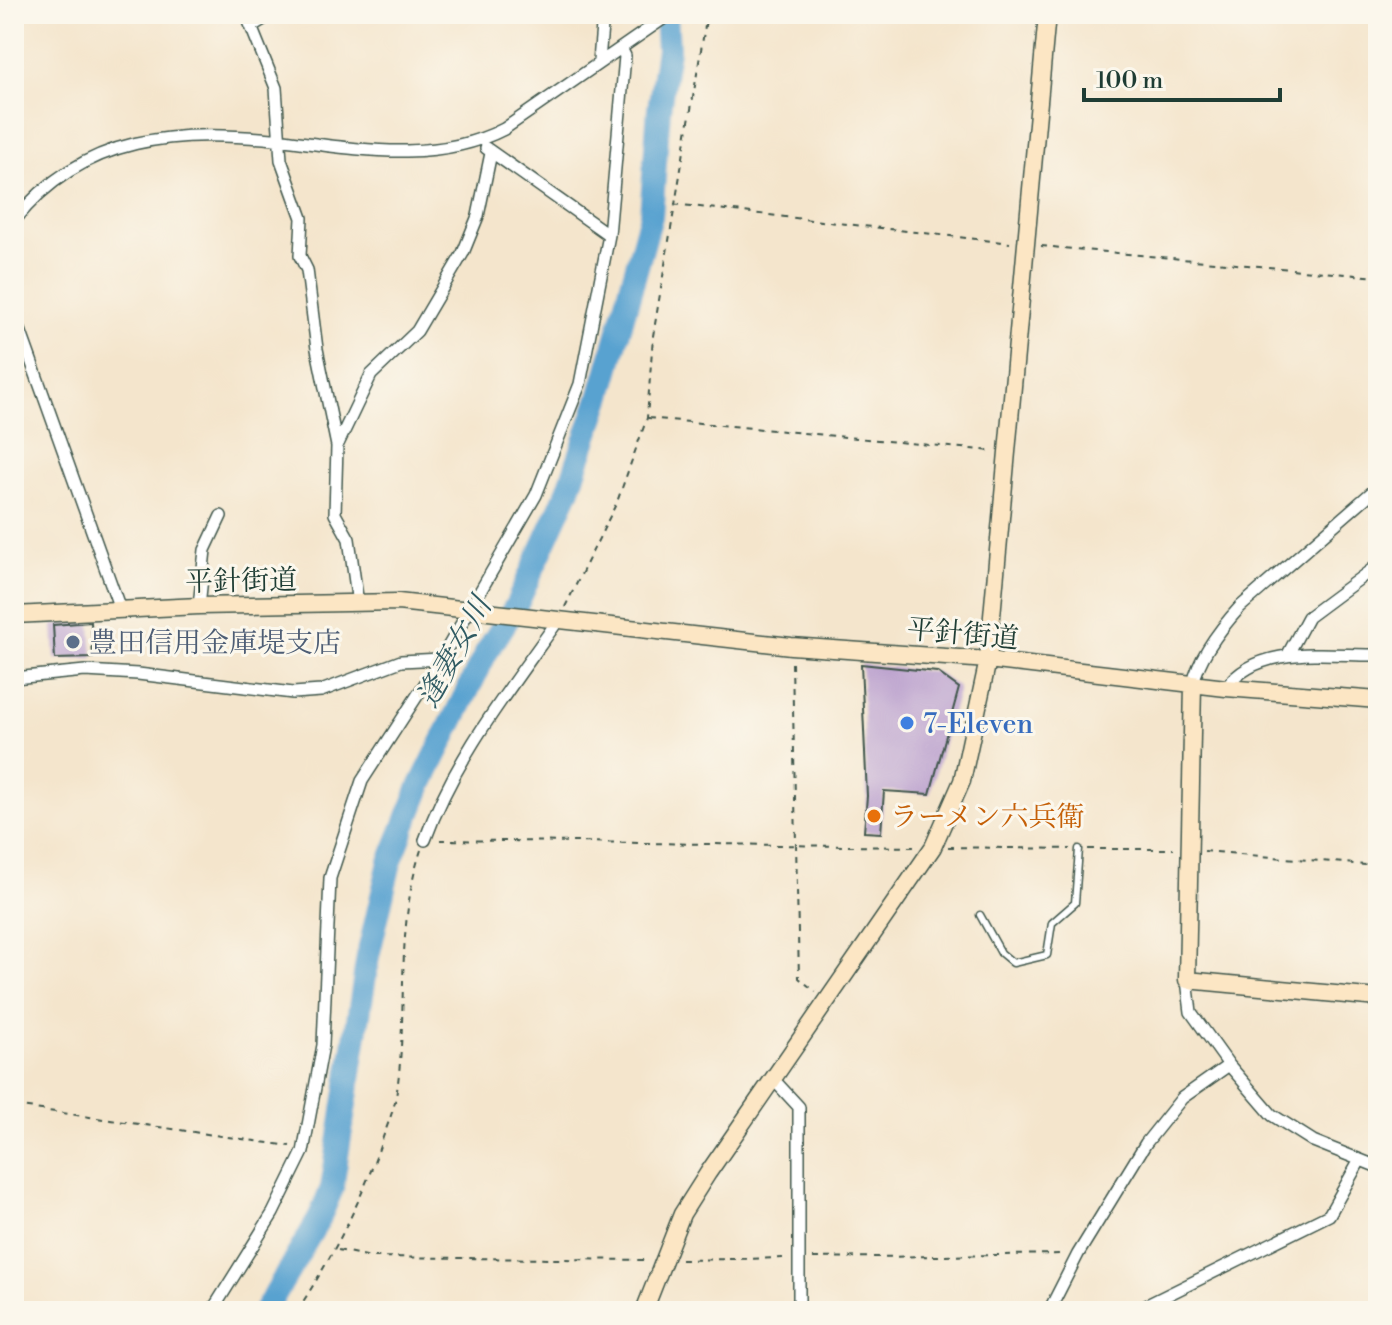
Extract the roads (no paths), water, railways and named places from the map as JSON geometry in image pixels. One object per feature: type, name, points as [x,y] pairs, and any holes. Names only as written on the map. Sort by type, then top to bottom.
[{"type":"street","points":[[246,14],[276,88],[281,160],[302,218],[300,256],[307,270],[317,349],[337,446],[335,514],[349,539],[358,604]]},
{"type":"street","points":[[252,26],[272,14]]},
{"type":"street","points":[[599,61],[603,14]]},
{"type":"street","points":[[14,221],[32,199],[70,168],[105,150],[135,141],[180,137],[281,140],[364,151],[429,150],[479,142],[504,129],[670,14]]},
{"type":"street","points":[[644,1311],[682,1214],[933,847],[962,781],[988,660],[1047,14]]},
{"type":"street","points":[[212,1311],[273,1213],[303,1152],[323,1045],[330,878],[362,781],[441,659],[536,495],[580,384],[609,235],[622,113],[625,56],[621,48]]},
{"type":"street","points":[[479,142],[609,235]]},
{"type":"street","points":[[337,446],[371,375],[417,331],[463,253],[478,216],[491,153]]},
{"type":"street","points":[[14,313],[120,609]]},
{"type":"street","points":[[1378,487],[1240,607],[1196,670],[1188,849],[1187,980],[1188,1006],[1256,1098],[1288,1128],[1378,1167]]},
{"type":"street","points":[[199,606],[205,550],[221,516]]},
{"type":"street","points":[[1287,656],[1308,617],[1378,565]]},
{"type":"street","name":"平針街道","points":[[14,615],[199,606],[398,602],[791,646],[988,660],[1226,688],[1378,700]]},
{"type":"street","points":[[425,840],[440,798],[461,759],[551,619]]},
{"type":"street","points":[[1226,688],[1243,669],[1287,656],[1378,655]]},
{"type":"street","points":[[14,678],[85,671],[138,674],[293,693],[321,691],[401,661],[441,659]]},
{"type":"street","points":[[1187,980],[1378,998]]},
{"type":"street","points":[[1049,1311],[1078,1254],[1146,1143],[1182,1098],[1229,1065]]},
{"type":"street","points":[[774,1080],[799,1107],[799,1311]]},
{"type":"street","points":[[1135,1311],[1148,1309],[1329,1215],[1360,1160]]},
{"type":"lane","points":[[980,915],[1001,953],[1013,963],[1047,955],[1052,923],[1075,903],[1079,849]]},
{"type":"waterway","name":"逢妻女川","points":[[265,1311],[319,1219],[332,1188],[368,956],[390,862],[420,787],[486,653],[516,606],[568,491],[601,395],[651,216],[659,109],[668,50],[666,14]]},
{"type":"place","name":"豊田信用金庫堤支店","points":[[73,642]]},
{"type":"place","name":"7-Eleven","points":[[907,723]]},
{"type":"place","name":"ラーメン六兵衛","points":[[874,816]]}]
